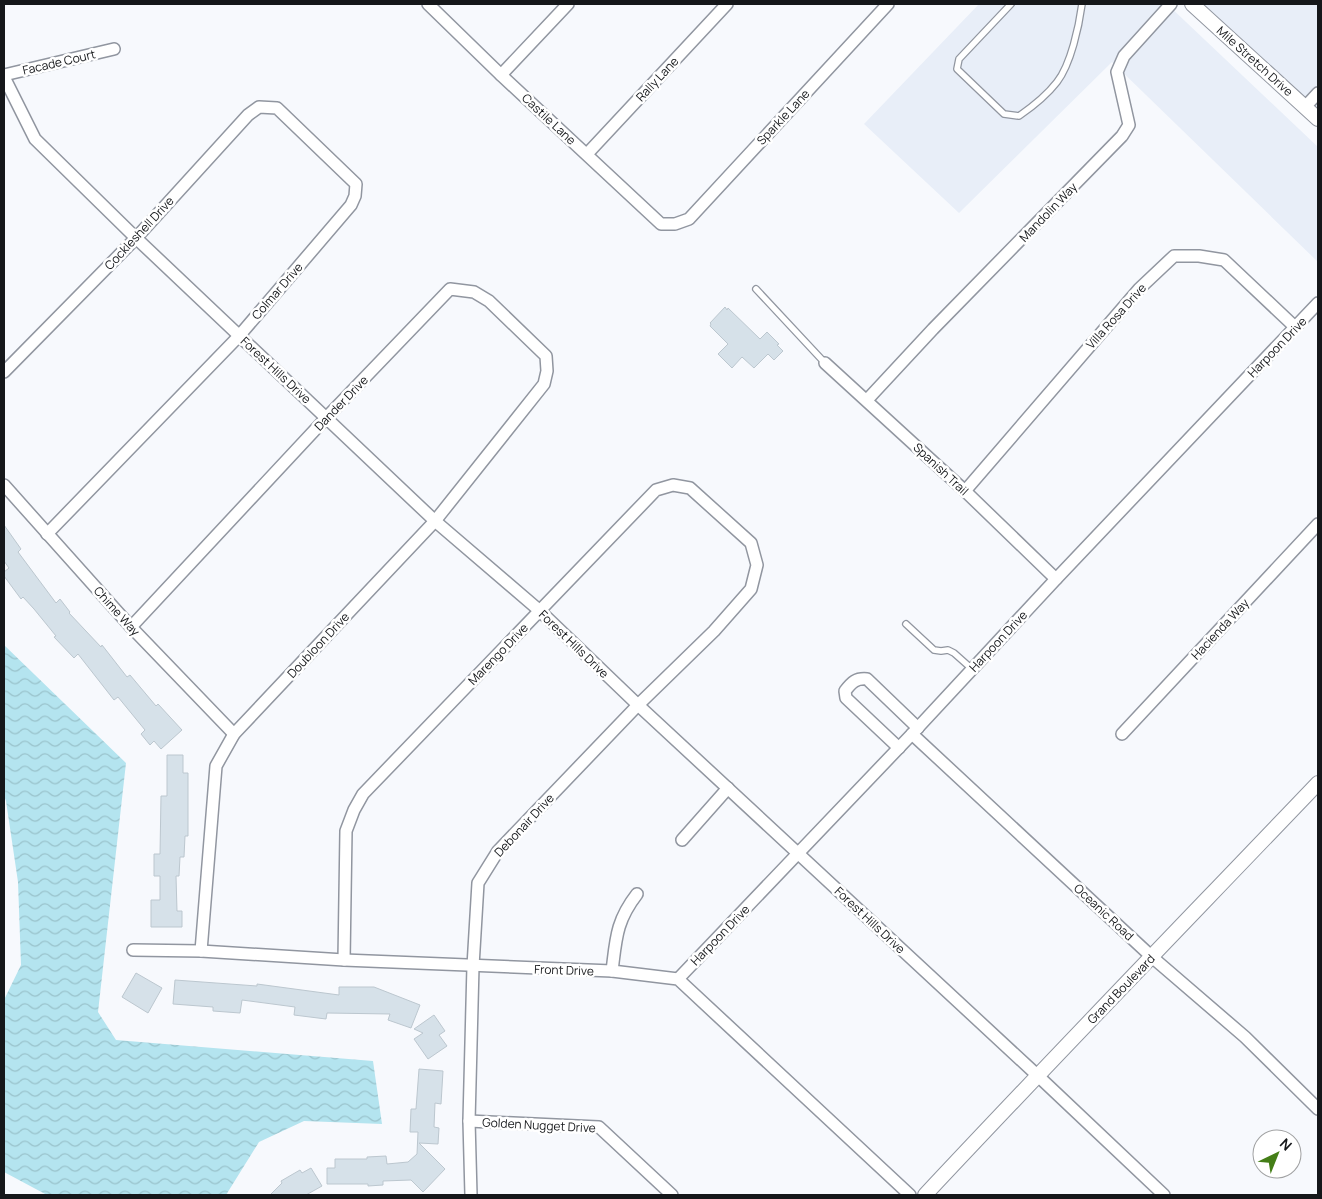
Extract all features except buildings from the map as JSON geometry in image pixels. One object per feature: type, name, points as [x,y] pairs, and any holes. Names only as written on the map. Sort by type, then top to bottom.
[{"type":"street","name":"Castile Lane","points":[[428,4],[501,75],[661,224],[675,224]]},
{"type":"street","points":[[501,75],[568,4]]},
{"type":"street","name":"Rally Lane","points":[[587,154],[727,4]]},
{"type":"street","name":"Sparkle Lane","points":[[675,224],[688,219],[888,4]]},
{"type":"street","name":"Mandolin Way","points":[[866,400],[1122,136],[1129,125],[1117,72],[1124,56],[1171,4]]},
{"type":"street","name":"Mile Stretch Drive","points":[[1192,4],[1318,119]]},
{"type":"street","name":"Facade Court","points":[[4,76],[114,49]]},
{"type":"street","name":"Forest Hills Drive","points":[[4,76],[36,139],[136,238],[435,521],[540,611],[638,705],[1164,1195]]},
{"type":"street","points":[[1305,107],[1318,93]]},
{"type":"street","name":"Cockleshell Drive","points":[[4,372],[136,238],[248,115],[259,107],[277,108]]},
{"type":"street","name":"Colmar Drive","points":[[47,534],[239,336],[351,205],[355,196],[356,184],[277,108]]},
{"type":"street","name":"Villa Rosa Drive","points":[[965,491],[1138,289],[1174,256],[1199,256],[1224,260],[1295,328]]},
{"type":"street","name":"Dander Drive","points":[[131,627],[326,418],[450,289],[474,292],[489,301],[546,356],[547,371],[544,384]]},
{"type":"street","name":"Harpoon Drive","points":[[678,979],[899,748],[1056,579],[1318,303]]},
{"type":"street","name":"Spanish Trail","points":[[824,363],[965,491],[1056,579]]},
{"type":"street","name":"Doubloon Drive","points":[[201,951],[216,766],[234,734],[435,521],[544,384]]},
{"type":"street","name":"Chime Way","points":[[4,485],[131,627],[234,734]]},
{"type":"street","name":"Marengo Drive","points":[[344,960],[346,831],[363,794],[656,490],[673,485],[690,488],[751,543],[758,565],[751,589]]},
{"type":"street","name":"Hacienda Way","points":[[1122,734],[1318,524]]},
{"type":"street","name":"Debonair Drive","points":[[471,1195],[469,1121],[473,966],[478,883],[498,851],[638,705],[714,632],[751,589]]},
{"type":"street","name":"Oceanic Road","points":[[899,748],[846,698],[845,690],[858,678],[867,679],[915,731],[1152,957],[1245,1037],[1318,1109]]},
{"type":"street","name":"Grand Boulevard","points":[[925,1195],[1037,1075],[1318,783]]},
{"type":"street","points":[[682,840],[728,788]]},
{"type":"street","points":[[612,972],[616,931],[626,908],[636,894]]},
{"type":"street","name":"Front Drive","points":[[133,950],[201,951],[344,960],[612,972],[678,979]]},
{"type":"street","points":[[678,979],[910,1195]]},
{"type":"street","name":"Golden Nugget Drive","points":[[469,1121],[599,1127],[672,1195]]},
{"type":"lane","points":[[1011,4],[958,59],[957,68],[1004,114],[1019,116],[1057,82],[1067,64],[1082,4]]},
{"type":"lane","points":[[756,289],[824,363]]},
{"type":"lane","points":[[906,624],[934,650],[954,652],[972,669]]},
{"type":"shaded area","points":[[979,4],[1167,4],[1318,147],[1318,262],[1112,62],[959,213],[864,124]]},
{"type":"shaded area","points":[[1203,4],[1318,4],[1318,109],[1310,101]]},
{"type":"water","points":[[4,645],[126,763],[98,1012],[116,1040],[373,1061],[382,1124],[304,1121],[259,1142],[226,1195],[47,1195],[4,1172],[4,1000],[21,965],[18,882],[4,796]]}]
